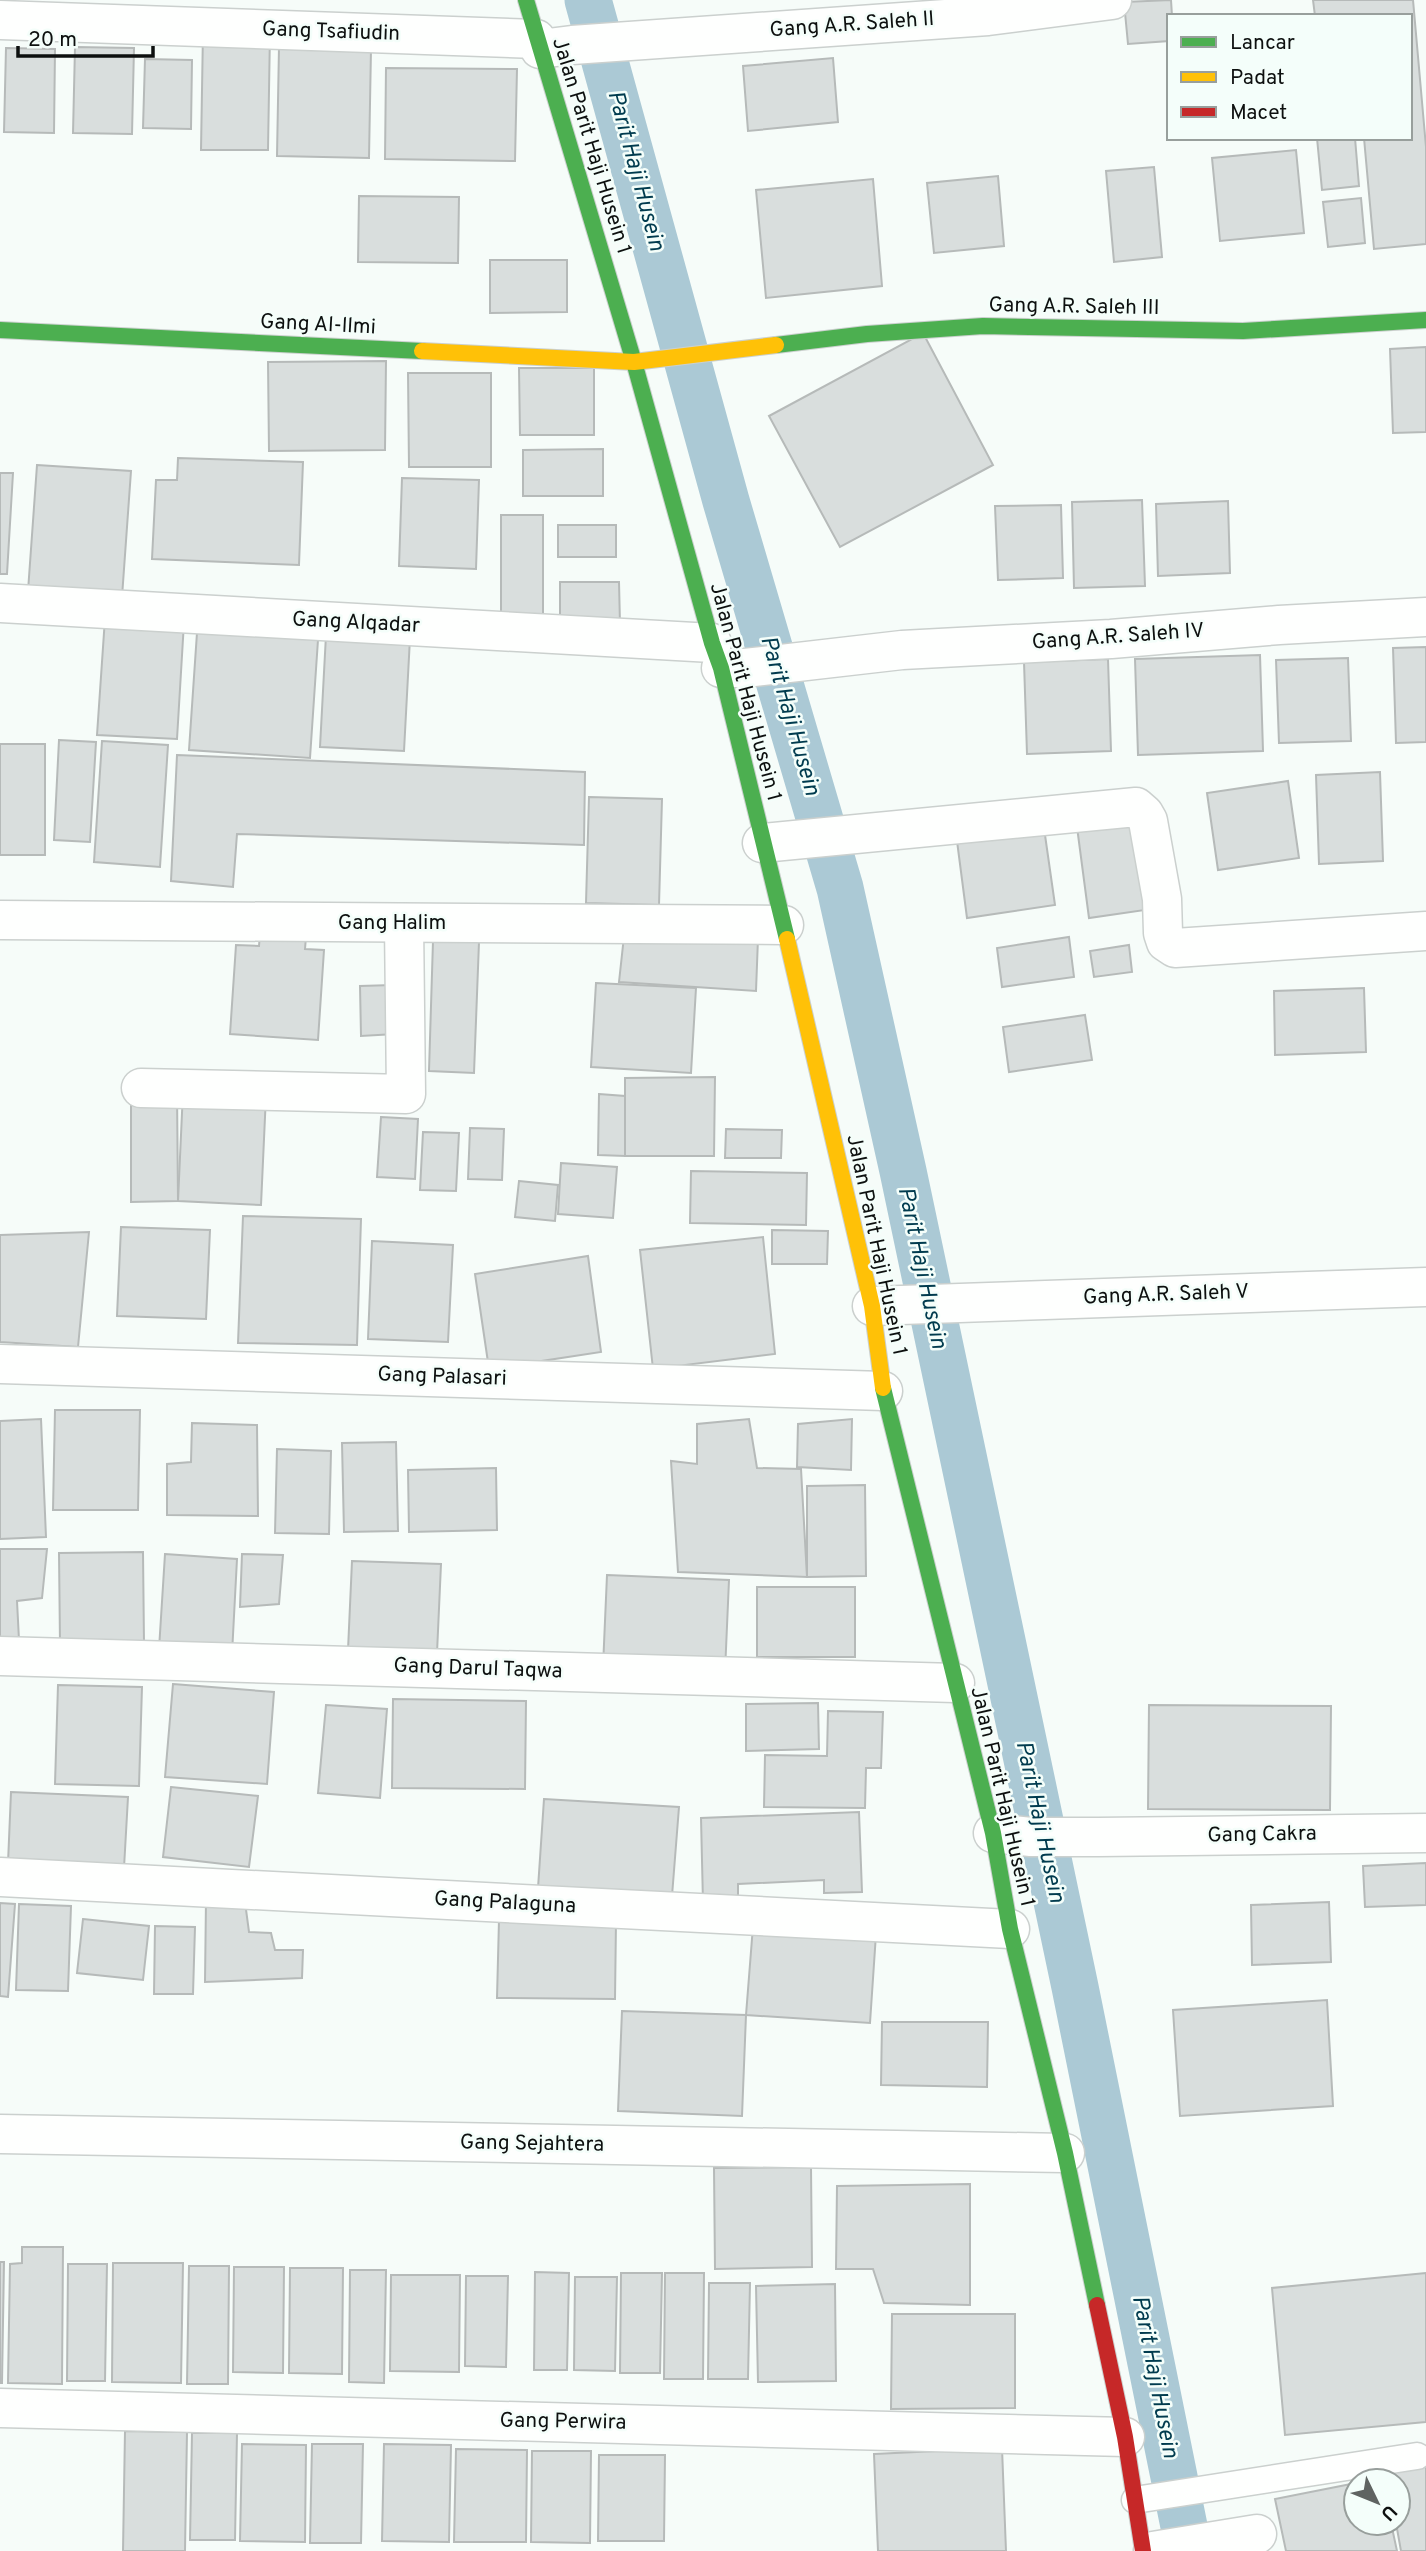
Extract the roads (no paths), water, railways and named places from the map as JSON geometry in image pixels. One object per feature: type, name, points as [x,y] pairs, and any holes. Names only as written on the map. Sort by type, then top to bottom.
[{"type":"street","name":"Jalan Parit Haji Husein 1","points":[[526,0],[550,44],[634,362],[726,659],[776,842],[783,925],[889,1305],[883,1391],[993,1833],[1010,1929],[1065,2153],[1125,2437],[1143,2551]]},
{"type":"street","name":"Gang A.R. Saleh II","points":[[550,44],[988,16],[1112,0]]},
{"type":"street","name":"Gang Tsafiudin","points":[[0,20],[550,44]]},
{"type":"street","name":"Gang A.R. Saleh III","points":[[662,358],[867,334],[983,326],[1243,331],[1426,320]]},
{"type":"street","name":"Gang Al-llmi","points":[[0,330],[634,362],[662,358]]},
{"type":"street","name":"Gang Alqadar","points":[[0,603],[726,659],[810,660]]},
{"type":"street","name":"Gang A.R. Saleh IV","points":[[810,660],[980,645],[1111,639],[1279,625],[1426,617]]},
{"type":"street","points":[[776,842],[1136,807],[1148,821],[1162,900],[1163,933],[1166,942],[1175,948],[1426,931]]},
{"type":"street","name":"Gang Halim","points":[[0,919],[783,925]]},
{"type":"street","points":[[141,1088],[406,1094],[404,923]]},
{"type":"street","name":"Gang A.R. Saleh V","points":[[889,1305],[1426,1287]]},
{"type":"street","name":"Gang Palasari","points":[[0,1364],[883,1391]]},
{"type":"street","name":"Gang Darul Taqwa","points":[[0,1656],[955,1683]]},
{"type":"street","name":"Gang Cakra","points":[[993,1833],[1031,1837],[1098,1837],[1426,1833]]},
{"type":"street","name":"Gang Palaguna","points":[[0,1877],[1010,1929]]},
{"type":"street","name":"Gang Sejahtera","points":[[0,2134],[1065,2153]]},
{"type":"street","name":"Gang Perwira","points":[[0,2408],[1125,2437]]},
{"type":"street","points":[[1153,2551],[1258,2534]]},
{"type":"lane","points":[[1135,2500],[1417,2456]]},
{"type":"waterway","name":"Parit Haji Husein","points":[[588,0],[726,501],[840,888],[903,1171],[1075,1987],[1189,2551]]}]
